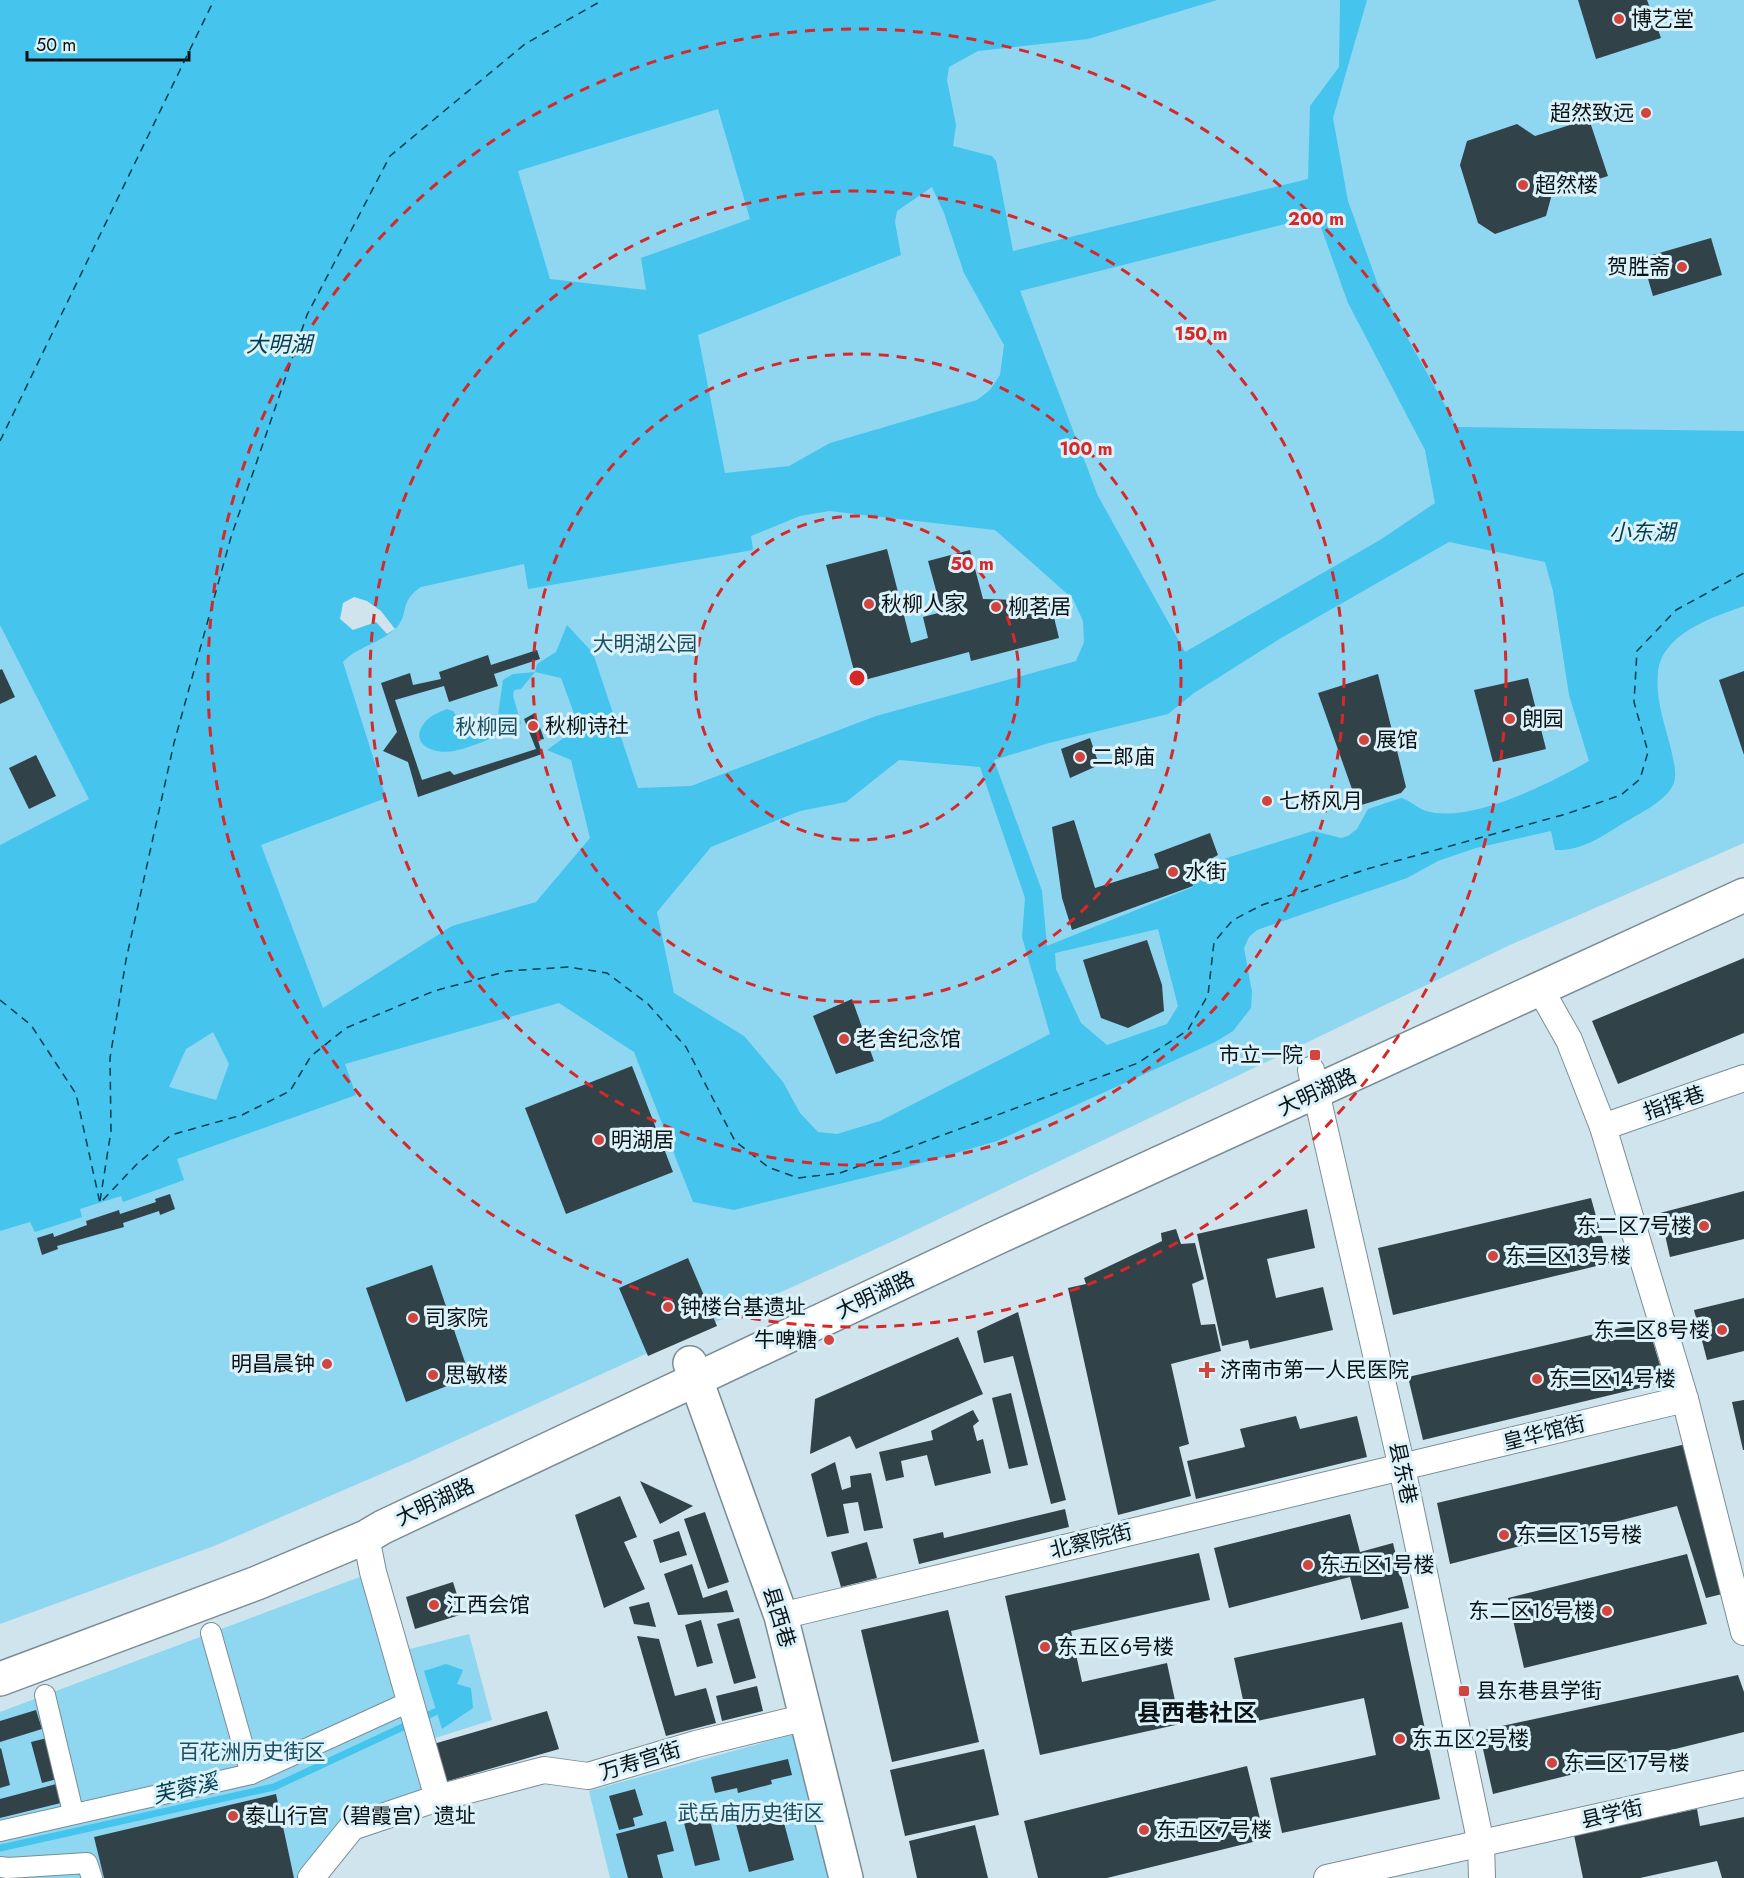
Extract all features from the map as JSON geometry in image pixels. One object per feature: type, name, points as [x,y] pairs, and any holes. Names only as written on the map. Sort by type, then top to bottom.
[{"type":"main road","name":"大明湖路","points":[[0,1659],[212,1581],[289,1550],[693,1372],[1314,1081],[1744,875]]},
{"type":"main road","name":"大明湖路","points":[[1314,1081],[1539,987],[1744,895]]},
{"type":"main road","name":"大明湖路","points":[[0,1679],[258,1583],[366,1537],[693,1372]]},
{"type":"main road","name":"县西巷","points":[[693,1372],[781,1616],[846,1878]]},
{"type":"street","points":[[1539,987],[1569,1040],[1603,1127],[1686,1399],[1744,1632]]},
{"type":"street","name":"指挥巷","points":[[1603,1127],[1744,1078]]},
{"type":"street","name":"县东巷","points":[[1314,1081],[1402,1468],[1480,1844],[1482,1878]]},
{"type":"street","name":"皇华馆街","points":[[1402,1468],[1686,1399]]},
{"type":"street","name":"北察院街","points":[[781,1616],[1402,1468]]},
{"type":"street","points":[[366,1537],[373,1572],[438,1798]]},
{"type":"street","points":[[211,1633],[251,1774]]},
{"type":"street","points":[[45,1695],[73,1812]]},
{"type":"street","points":[[0,1831],[73,1812],[251,1774],[412,1704]]},
{"type":"street","name":"万寿宫街","points":[[311,1878],[352,1827],[438,1798],[544,1770],[588,1776],[696,1744],[807,1717]]},
{"type":"street","name":"县学街","points":[[1327,1878],[1744,1784]]},
{"type":"street","points":[[6,1871],[87,1863],[92,1878]]},
{"type":"green space","name":"大明湖公园","points":[[0,0],[1744,0],[1744,843],[1510,945],[893,1241],[411,1461],[214,1546],[0,1624]]},
{"type":"green space","name":"百花洲历史街区","points":[[373,1572],[438,1798],[352,1827],[311,1878],[0,1878],[0,1712]]},
{"type":"green space","points":[[469,1634],[492,1720],[429,1740],[406,1650]]},
{"type":"green space","name":"武岳庙历史街区","points":[[798,1733],[836,1878],[610,1878],[589,1791]]},
{"type":"water","name":"大明湖","points":[[0,0],[1217,0],[1088,39],[978,51],[949,67],[947,80],[956,125],[953,146],[992,156],[996,161],[1013,251],[1308,179],[1310,106],[1339,67],[1340,0],[1367,0],[1333,118],[1348,201],[1378,285],[1457,427],[1744,431],[1744,606],[1690,629],[1668,648],[1661,659],[1657,682],[1658,692],[1675,776],[1673,785],[1658,802],[1583,846],[1555,850],[1551,831],[1476,848],[1438,861],[1407,878],[1257,930],[1249,937],[1244,948],[1252,992],[1251,1008],[1233,1031],[1215,1042],[997,1141],[908,1167],[734,1210],[693,1202],[634,1052],[559,1003],[345,1064],[356,1095],[177,1159],[184,1180],[123,1202],[121,1196],[80,1209],[82,1217],[35,1232],[30,1222],[0,1231],[0,845],[89,799],[0,625]],"holes":[[[718,109],[750,219],[641,258],[646,290],[550,279],[518,171]],[[932,187],[944,213],[964,273],[1004,345],[1000,375],[990,390],[977,400],[830,443],[789,466],[725,473],[698,335],[901,255],[895,222],[897,211]],[[1317,216],[1348,303],[1425,450],[1435,503],[1380,540],[1185,652],[1098,496],[1020,291]],[[829,511],[995,530],[1073,599],[1083,621],[1084,642],[1076,661],[876,716],[691,786],[638,788],[593,653],[567,625],[556,652],[537,664],[535,672],[561,678],[579,727],[547,750],[571,760],[590,838],[536,902],[452,926],[323,1008],[261,845],[386,798],[343,662],[355,652],[383,638],[395,629],[402,619],[409,598],[421,587],[524,564],[528,589],[753,550],[751,536],[800,516]],[[1449,542],[1545,562],[1553,591],[1569,695],[1589,761],[1532,790],[1487,807],[1465,812],[1426,811],[1401,798],[1368,809],[1357,829],[1348,836],[1341,838],[1313,831],[1211,863],[1209,869],[1191,876],[1193,887],[1047,946],[1042,891],[994,760],[1049,743],[1168,714],[1194,693],[1281,638]],[[899,760],[980,767],[1025,898],[1022,937],[1050,1034],[880,1121],[837,1134],[818,1132],[800,1113],[783,1082],[744,1036],[674,993],[657,912],[711,847],[800,811],[846,802]],[[1158,929],[1178,1006],[1167,1024],[1107,1045],[1081,1023],[1056,969],[1055,953]],[[213,1032],[229,1064],[216,1100],[169,1087],[186,1049]]]},
{"type":"water","points":[[535,672],[521,689],[514,690],[513,696],[521,723],[517,729],[469,747],[446,752],[430,749],[421,741],[419,736],[426,721],[447,709],[453,711],[463,725],[498,715],[503,680],[513,674]]},
{"type":"water","points":[[446,1664],[463,1670],[457,1684],[471,1688],[473,1708],[442,1729],[424,1671]]},
{"type":"pier","points":[[354,597],[367,601],[381,611],[395,629],[387,634],[376,622],[353,630],[340,619],[343,603]]},
{"type":"building","name":"博艺堂","points":[[1578,0],[1647,0],[1661,38],[1596,59]]},
{"type":"building","name":"超然楼","points":[[1589,119],[1608,176],[1552,194],[1546,216],[1495,234],[1478,223],[1460,165],[1467,141],[1517,124],[1535,136]]},
{"type":"building","name":"贺胜斋","points":[[1711,238],[1722,275],[1653,296],[1642,258]]},
{"type":"building","points":[[887,549],[911,643],[928,638],[923,617],[942,612],[928,561],[970,550],[983,599],[1050,601],[1059,638],[971,661],[969,652],[857,682],[826,565]]},
{"type":"building","name":"秋柳诗社","points":[[537,650],[540,659],[494,674],[498,686],[449,702],[444,686],[395,700],[422,780],[450,771],[454,775],[536,749],[524,719],[535,713],[544,739],[538,740],[542,754],[418,797],[408,762],[383,751],[397,732],[381,683],[410,673],[413,685],[441,679],[439,672],[488,655],[491,665]]},
{"type":"building","points":[[2,669],[15,697],[0,704],[0,670]]},
{"type":"building","points":[[1744,671],[1744,755],[1719,680]]},
{"type":"building","name":"展馆","points":[[1378,674],[1406,787],[1401,793],[1358,806],[1318,693]]},
{"type":"building","name":"朗园","points":[[1528,678],[1546,749],[1493,762],[1474,690]]},
{"type":"building","name":"二郎庙","points":[[1090,738],[1099,765],[1070,778],[1061,749]]},
{"type":"building","points":[[36,755],[56,796],[29,809],[9,768]]},
{"type":"building","name":"水街","points":[[1074,820],[1095,888],[1159,868],[1154,854],[1210,833],[1218,855],[1207,861],[1209,868],[1189,875],[1193,886],[1072,930],[1062,898],[1052,827]]},
{"type":"building","points":[[1147,940],[1162,985],[1164,1011],[1128,1028],[1101,1018],[1083,960]]},
{"type":"building","points":[[1744,958],[1744,1033],[1618,1084],[1592,1021]]},
{"type":"building","name":"老舍纪念馆","points":[[852,999],[874,1061],[836,1074],[813,1016]]},
{"type":"building","name":"明湖居","points":[[632,1066],[673,1172],[566,1214],[525,1108]]},
{"type":"building","name":"东二区7号楼","points":[[1744,1191],[1744,1239],[1670,1257],[1660,1213]]},
{"type":"building","points":[[170,1194],[175,1209],[160,1215],[159,1211],[123,1223],[124,1227],[57,1246],[58,1249],[42,1255],[37,1238],[53,1233],[54,1237],[87,1225],[86,1221],[119,1210],[120,1214],[156,1202],[155,1199]]},
{"type":"building","name":"东二区13号楼","points":[[1591,1198],[1609,1263],[1393,1315],[1378,1248]]},
{"type":"building","points":[[1307,1209],[1315,1248],[1267,1259],[1276,1298],[1323,1287],[1333,1330],[1250,1349],[1248,1340],[1222,1346],[1197,1234]]},
{"type":"building","points":[[1176,1229],[1181,1244],[1195,1243],[1204,1279],[1192,1284],[1201,1325],[1215,1324],[1221,1351],[1171,1364],[1189,1444],[1179,1447],[1191,1496],[1118,1515],[1068,1288],[1086,1284],[1084,1278],[1162,1241],[1161,1233]]},
{"type":"building","name":"钟楼台基遗址","points":[[688,1258],[717,1326],[648,1356],[619,1288]]},
{"type":"building","name":"司家院","points":[[432,1265],[470,1377],[406,1402],[366,1288]]},
{"type":"building","name":"东二区8号楼","points":[[1744,1298],[1744,1351],[1707,1360],[1694,1310]]},
{"type":"building","points":[[1018,1312],[1066,1500],[1051,1504],[1013,1356],[984,1363],[977,1331]]},
{"type":"building","name":"东二区14号楼","points":[[1647,1322],[1665,1382],[1423,1440],[1408,1377]]},
{"type":"building","points":[[958,1337],[983,1394],[856,1449],[850,1436],[810,1454],[815,1399]]},
{"type":"building","points":[[1011,1393],[1028,1465],[1009,1469],[992,1398]]},
{"type":"building","points":[[1744,1400],[1744,1450],[1743,1450],[1732,1402]]},
{"type":"building","points":[[973,1410],[979,1421],[973,1426],[977,1441],[983,1439],[991,1473],[935,1486],[927,1455],[901,1461],[904,1477],[886,1481],[879,1452],[933,1440],[931,1431]]},
{"type":"building","points":[[1296,1416],[1300,1429],[1357,1416],[1367,1457],[1196,1499],[1187,1461],[1245,1447],[1240,1429]]},
{"type":"building","name":"东二区15号楼","points":[[1686,1444],[1726,1593],[1706,1598],[1677,1506],[1450,1564],[1437,1503]]},
{"type":"building","points":[[835,1462],[842,1490],[851,1487],[850,1476],[871,1473],[883,1528],[864,1531],[858,1502],[843,1504],[849,1533],[827,1537],[811,1474]]},
{"type":"building","points":[[640,1481],[693,1506],[660,1524]]},
{"type":"building","points":[[620,1496],[637,1537],[624,1542],[645,1589],[604,1608],[575,1515]]},
{"type":"building","points":[[1065,1509],[1069,1527],[919,1564],[913,1539],[943,1532],[944,1538]]},
{"type":"building","points":[[705,1512],[729,1582],[708,1589],[684,1519]]},
{"type":"building","name":"东五区1号楼","points":[[1350,1514],[1360,1552],[1393,1543],[1409,1608],[1361,1620],[1350,1577],[1229,1608],[1214,1548]]},
{"type":"building","points":[[679,1531],[687,1555],[660,1563],[653,1540]]},
{"type":"building","points":[[867,1542],[877,1578],[841,1587],[831,1552]]},
{"type":"building","name":"东五区6号楼","points":[[1199,1553],[1210,1600],[1071,1631],[1082,1682],[1167,1663],[1180,1724],[1040,1755],[1005,1596]]},
{"type":"building","name":"东二区16号楼","points":[[1687,1554],[1707,1624],[1524,1668],[1508,1598]]},
{"type":"building","points":[[692,1564],[703,1598],[727,1590],[734,1612],[678,1615],[664,1574]]},
{"type":"building","name":"江西会馆","points":[[453,1582],[463,1614],[415,1629],[406,1597]]},
{"type":"building","points":[[649,1602],[656,1627],[634,1624],[629,1607]]},
{"type":"building","points":[[948,1610],[979,1742],[892,1762],[861,1630]]},
{"type":"building","points":[[739,1618],[756,1678],[734,1684],[717,1624]]},
{"type":"building","points":[[701,1620],[713,1663],[697,1667],[685,1625]]},
{"type":"building","name":"东五区2号楼","points":[[1402,1622],[1440,1799],[1282,1833],[1270,1778],[1376,1755],[1364,1698],[1248,1723],[1234,1658]]},
{"type":"building","points":[[637,1636],[659,1639],[675,1696],[706,1688],[716,1723],[666,1736]]},
{"type":"building","name":"东二区17号楼","points":[[1738,1675],[1744,1692],[1744,1732],[1493,1794],[1479,1731]]},
{"type":"building","points":[[757,1686],[763,1711],[722,1721],[716,1696]]},
{"type":"building","points":[[36,1710],[42,1729],[0,1742],[0,1721]]},
{"type":"building","points":[[547,1711],[559,1749],[441,1783],[430,1745]]},
{"type":"building","points":[[51,1737],[61,1778],[42,1783],[31,1742]]},
{"type":"building","points":[[0,1749],[10,1785],[0,1788]]},
{"type":"building","points":[[984,1749],[999,1815],[905,1836],[890,1770]]},
{"type":"building","points":[[788,1759],[792,1775],[771,1780],[772,1784],[738,1793],[737,1788],[715,1793],[711,1777]]},
{"type":"building","name":"东五区7号楼","points":[[1247,1766],[1265,1839],[1107,1878],[1038,1878],[1024,1821]]},
{"type":"building","points":[[60,1783],[65,1802],[0,1818],[0,1799]]},
{"type":"building","points":[[635,1789],[643,1815],[633,1818],[635,1826],[619,1830],[609,1796]]},
{"type":"building","name":"泰山行宫（碧霞宫）遗址","points":[[276,1794],[294,1878],[104,1878],[94,1837]]},
{"type":"building","points":[[706,1804],[720,1860],[695,1866],[681,1811]]},
{"type":"building","points":[[1697,1809],[1700,1826],[1744,1817],[1744,1878],[1722,1878],[1717,1861],[1640,1878],[1583,1878],[1574,1835]]},
{"type":"building","points":[[781,1812],[794,1860],[749,1872],[736,1824]]},
{"type":"building","points":[[666,1821],[674,1851],[657,1855],[663,1878],[628,1878],[616,1834]]},
{"type":"building","points":[[975,1825],[988,1878],[917,1878],[909,1841]]},
{"type":"waterway","name":"芙蓉溪","points":[[0,1848],[274,1787],[435,1712]]},
{"type":"ferry route","points":[[0,441],[214,0]]},
{"type":"ferry route","points":[[100,1201],[111,1131],[110,1058],[126,960],[174,743],[231,537],[307,315],[390,156],[525,44],[603,0]]},
{"type":"ferry route","points":[[0,1000],[31,1025],[76,1094],[100,1203],[136,1165],[171,1135],[242,1115],[290,1091],[311,1056],[346,1028],[434,991],[508,971],[568,967],[607,973],[648,1004],[686,1047],[735,1141],[768,1167],[798,1178],[840,1173],[1138,1063],[1188,1030],[1208,995],[1214,942],[1233,920],[1262,905],[1367,869],[1566,814],[1621,795],[1640,779],[1648,752],[1634,702],[1637,651],[1676,610],[1744,573]]},
{"type":"place","name":"博艺堂","points":[[1619,19]]},
{"type":"place","name":"超然致远","points":[[1646,113]]},
{"type":"place","name":"超然楼","points":[[1523,185]]},
{"type":"place","name":"贺胜斋","points":[[1682,267]]},
{"type":"place","name":"秋柳人家","points":[[869,604]]},
{"type":"place","name":"柳茗居","points":[[996,607]]},
{"type":"place","name":"朗园","points":[[1510,719]]},
{"type":"place","name":"秋柳诗社","points":[[533,726]]},
{"type":"place","name":"展馆","points":[[1364,740]]},
{"type":"place","name":"二郎庙","points":[[1080,757]]},
{"type":"place","name":"七桥风月","points":[[1267,801]]},
{"type":"place","name":"水街","points":[[1173,872]]},
{"type":"place","name":"老舍纪念馆","points":[[844,1039]]},
{"type":"place","name":"市立一院","points":[[1315,1055]]},
{"type":"place","name":"明湖居","points":[[599,1140]]},
{"type":"place","name":"东二区7号楼","points":[[1704,1226]]},
{"type":"place","name":"东二区13号楼","points":[[1493,1256]]},
{"type":"place","name":"钟楼台基遗址","points":[[668,1307]]},
{"type":"place","name":"司家院","points":[[413,1318]]},
{"type":"place","name":"东二区8号楼","points":[[1722,1330]]},
{"type":"place","name":"牛啤糖","points":[[829,1340]]},
{"type":"place","name":"明昌晨钟","points":[[327,1364]]},
{"type":"place","name":"济南市第一人民医院","points":[[1207,1370]]},
{"type":"place","name":"思敏楼","points":[[433,1375]]},
{"type":"place","name":"东二区14号楼","points":[[1537,1379]]},
{"type":"place","name":"东二区15号楼","points":[[1504,1535]]},
{"type":"place","name":"东五区1号楼","points":[[1308,1565]]},
{"type":"place","name":"江西会馆","points":[[434,1605]]},
{"type":"place","name":"东二区16号楼","points":[[1607,1611]]},
{"type":"place","name":"东五区6号楼","points":[[1045,1647]]},
{"type":"place","name":"县东巷县学街","points":[[1464,1691]]},
{"type":"place","name":"东五区2号楼","points":[[1400,1739]]},
{"type":"place","name":"东二区17号楼","points":[[1552,1763]]},
{"type":"place","name":"泰山行宫（碧霞宫）遗址","points":[[233,1816]]},
{"type":"place","name":"东五区7号楼","points":[[1144,1830]]},
{"type":"district","name":"县西巷社区","points":[[1197,1713]]},
{"type":"water label","name":"小东湖","points":[[1642,532]]},
{"type":"park label","name":"秋柳园","points":[[487,727]]}]
